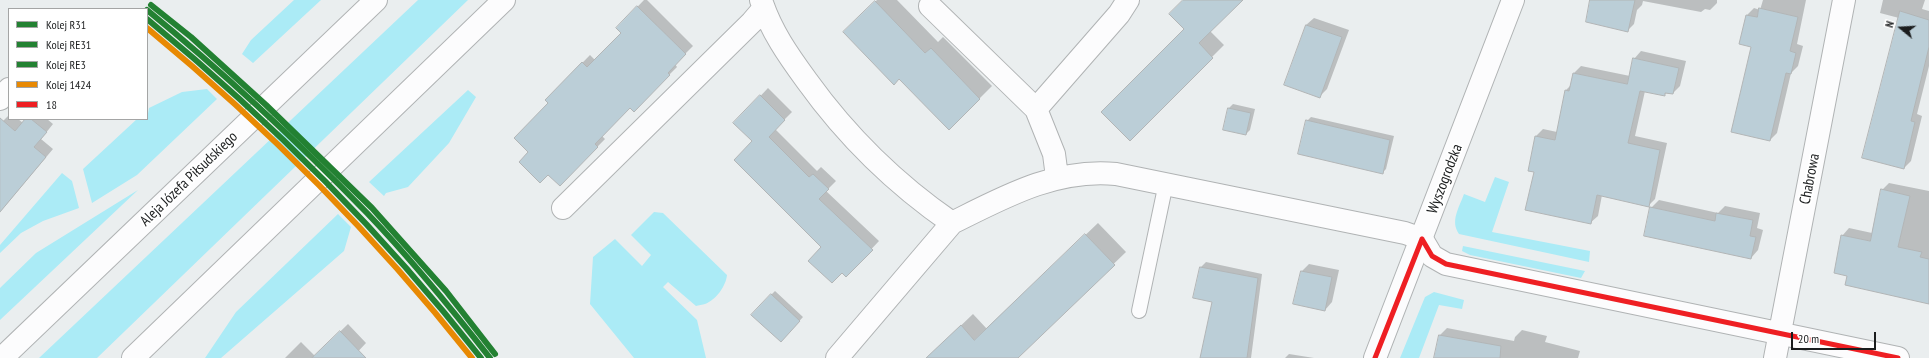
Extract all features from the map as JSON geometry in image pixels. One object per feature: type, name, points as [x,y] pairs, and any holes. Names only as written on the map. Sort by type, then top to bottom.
[{"type":"street","name":"Aleja Józefa Piłsudskiego","points":[[2,358],[376,0]]},
{"type":"street","points":[[133,358],[504,0]]},
{"type":"street","points":[[1036,109],[1119,14],[1128,0]]},
{"type":"street","name":"Wyszogrodzka","points":[[1375,358],[1513,0]]},
{"type":"street","name":"Chabrowa","points":[[1775,358],[1781,334],[1844,0]]},
{"type":"street","points":[[564,208],[752,22],[762,4]]},
{"type":"street","points":[[762,4],[773,32],[821,101],[867,154],[918,200],[952,223]]},
{"type":"street","points":[[930,6],[1036,109],[1054,154],[1057,177]]},
{"type":"street","points":[[0,100],[8,90]]},
{"type":"street","points":[[837,358],[952,223],[1022,190],[1057,177],[1088,172],[1101,172],[1166,183],[1374,226],[1422,239],[1432,256],[1446,264],[1898,358]]},
{"type":"lane","points":[[1139,311],[1166,183]]},
{"type":"shaded area","points":[[294,0],[321,0],[253,63],[242,54],[251,40]]},
{"type":"shaded area","points":[[418,0],[468,0],[97,358],[39,358]]},
{"type":"shaded area","points":[[207,89],[217,99],[137,175],[92,203],[83,169],[136,120],[148,120],[149,108],[182,92]]},
{"type":"shaded area","points":[[468,90],[476,97],[449,143],[408,187],[386,193],[384,196],[369,182]]},
{"type":"shaded area","points":[[62,173],[72,181],[79,208],[43,221],[21,233],[0,253],[0,245]]},
{"type":"shaded area","points":[[1495,177],[1509,182],[1492,232],[1590,251],[1589,262],[1459,234],[1456,229],[1455,219],[1464,194],[1485,202]]},
{"type":"shaded area","points":[[138,190],[0,320],[0,288],[36,253]]},
{"type":"shaded area","points":[[654,212],[663,213],[727,275],[725,284],[717,296],[709,302],[696,306],[668,282],[663,287],[697,320],[706,358],[634,358],[590,304],[593,257],[615,239],[642,266],[651,255],[631,235]]},
{"type":"shaded area","points":[[338,214],[351,227],[344,251],[221,358],[205,358],[236,312]]},
{"type":"shaded area","points":[[1463,246],[1585,271],[1581,278],[1470,255],[1462,251]]},
{"type":"shaded area","points":[[1434,292],[1464,300],[1462,309],[1439,305],[1419,358],[1400,358],[1425,297]]},
{"type":"building","points":[[1183,0],[1243,0],[1199,43],[1213,58],[1130,141],[1101,112],[1184,29],[1169,14]]},
{"type":"building","points":[[1590,0],[1635,0],[1628,32],[1586,22]]},
{"type":"building","points":[[875,1],[925,53],[931,48],[980,99],[949,130],[899,79],[894,85],[843,32]]},
{"type":"building","points":[[637,6],[686,54],[668,73],[670,75],[634,112],[630,108],[595,144],[598,147],[560,186],[548,175],[540,183],[519,162],[528,152],[514,138],[548,103],[545,100],[582,62],[587,67],[621,33],[616,28]]},
{"type":"building","points":[[1759,8],[1798,17],[1790,51],[1796,53],[1791,74],[1786,73],[1770,141],[1731,132],[1751,47],[1739,44],[1746,15],[1757,17]]},
{"type":"building","points":[[1900,11],[1929,20],[1929,47],[1911,121],[1915,122],[1904,169],[1862,158]]},
{"type":"building","points":[[1306,25],[1342,37],[1320,98],[1284,85]]},
{"type":"building","points":[[1633,58],[1679,68],[1673,94],[1665,93],[1665,96],[1640,91],[1628,143],[1660,150],[1649,207],[1597,195],[1591,224],[1525,210],[1534,172],[1528,171],[1535,136],[1555,140],[1565,90],[1569,91],[1573,73],[1627,84]]},
{"type":"building","points":[[760,95],[785,120],[769,137],[809,177],[813,174],[829,189],[819,199],[873,250],[846,277],[842,273],[832,283],[808,261],[821,247],[734,160],[752,141],[733,123]]},
{"type":"building","points":[[1228,108],[1251,113],[1246,135],[1223,130]]},
{"type":"building","points":[[0,118],[15,131],[24,120],[32,120],[47,132],[34,147],[46,157],[0,212]]},
{"type":"building","points":[[1306,120],[1390,140],[1383,174],[1298,154]]},
{"type":"building","points":[[1881,189],[1910,196],[1898,247],[1922,252],[1920,257],[1929,259],[1929,304],[1845,285],[1847,276],[1834,273],[1841,235],[1870,241]]},
{"type":"building","points":[[1650,207],[1715,221],[1716,213],[1753,220],[1750,236],[1756,237],[1751,259],[1644,236]]},
{"type":"building","points":[[1085,234],[1115,265],[1018,358],[926,358],[961,325],[974,340]]},
{"type":"building","points":[[1200,267],[1258,278],[1247,358],[1200,358],[1212,302],[1193,298]]},
{"type":"building","points":[[1301,271],[1332,277],[1325,311],[1293,304]]},
{"type":"building","points":[[771,294],[800,321],[781,342],[751,315]]},
{"type":"building","points":[[340,331],[366,358],[312,358]]},
{"type":"building","points":[[1439,335],[1501,346],[1500,358],[1434,358]]},
{"type":"rail line","name":"RE3","points":[[151,5],[191,37],[266,105],[372,208],[446,291],[495,354]]},
{"type":"rail line","name":"R31","points":[[148,11],[232,83],[341,186],[415,266],[446,302],[490,358]]},
{"type":"rail line","name":"RE31","points":[[148,20],[193,57],[237,97],[281,138],[365,222],[405,266],[481,358]]},
{"type":"rail line","name":"1424","points":[[148,29],[234,104],[318,184],[397,269],[472,358]]},
{"type":"transit line","name":"18","points":[[1422,239],[1432,256],[1446,264],[1898,358]]},
{"type":"transit line","name":"18","points":[[1375,358],[1422,239]]}]
